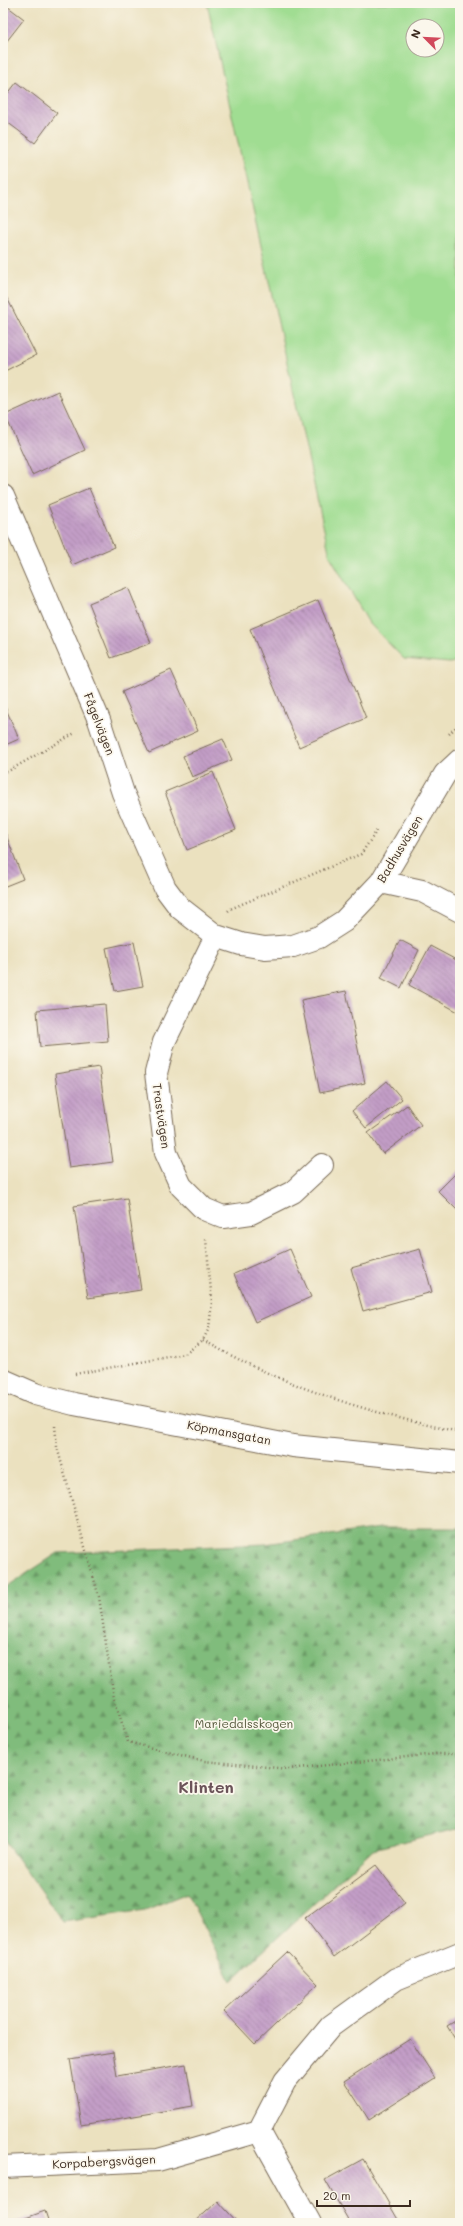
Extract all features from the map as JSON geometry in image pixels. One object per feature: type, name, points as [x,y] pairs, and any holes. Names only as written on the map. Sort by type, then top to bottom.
[{"type":"street","name":"Fågelvägen","points":[[3,496],[99,720],[123,793],[165,888],[180,908],[216,936]]},
{"type":"street","name":"Badhusvägen","points":[[216,936],[241,944],[265,948],[293,946],[320,937],[344,921],[381,882],[445,774],[460,760]]},
{"type":"street","points":[[381,882],[422,891],[460,911]]},
{"type":"street","name":"Trastvägen","points":[[216,936],[164,1042],[156,1073],[166,1153],[181,1186],[204,1209],[223,1217],[251,1213],[293,1192],[322,1165]]},
{"type":"street","name":"Köpmansgatan","points":[[3,1380],[52,1398],[293,1446],[460,1463]]},
{"type":"street","points":[[310,2223],[259,2132],[285,2082],[331,2026],[396,1979],[460,1953]]},
{"type":"street","name":"Korpabergsvägen","points":[[3,2167],[158,2160],[259,2132]]},
{"type":"path","points":[[3,774],[99,720]]},
{"type":"path","points":[[444,740],[460,723]]},
{"type":"path","points":[[216,936],[230,908],[361,854],[379,828]]},
{"type":"path","points":[[70,1374],[107,1369],[185,1354],[203,1340],[209,1328],[212,1302],[204,1209]]},
{"type":"path","points":[[203,1340],[228,1355],[277,1377],[338,1400],[418,1424],[460,1432]]},
{"type":"path","points":[[52,1398],[56,1447],[98,1597],[114,1698],[128,1742],[204,1761],[289,1768],[436,1754],[460,1754]]},
{"type":"green space","points":[[207,3],[460,3],[460,660],[450,663],[404,659],[369,623],[330,556]]},
{"type":"green space","name":"Mariedalsskogen","points":[[380,1528],[460,1528],[460,1828],[373,1849],[231,1981],[187,1893],[145,1910],[63,1922],[3,1839],[3,1589],[58,1553],[265,1544]]},
{"type":"building","points":[[3,3],[24,19],[3,46]]},
{"type":"building","points":[[17,82],[57,113],[35,143],[3,119],[3,100]]},
{"type":"building","points":[[7,298],[36,355],[3,372],[3,299]]},
{"type":"building","points":[[58,391],[85,450],[32,475],[5,415]]},
{"type":"building","points":[[89,488],[114,547],[72,565],[48,505]]},
{"type":"building","points":[[128,587],[151,643],[111,658],[89,603]]},
{"type":"building","points":[[318,600],[366,718],[299,747],[250,629]]},
{"type":"building","points":[[171,670],[198,731],[149,753],[122,692]]},
{"type":"building","points":[[3,702],[19,739],[3,746]]},
{"type":"building","points":[[223,739],[232,760],[192,777],[183,756]]},
{"type":"building","points":[[213,772],[236,830],[187,850],[165,792]]},
{"type":"building","points":[[3,827],[23,879],[3,887]]},
{"type":"building","points":[[400,940],[419,950],[401,988],[381,978]]},
{"type":"building","points":[[134,942],[143,986],[115,991],[106,948]]},
{"type":"building","points":[[430,946],[460,962],[460,1013],[409,985]]},
{"type":"building","points":[[346,991],[365,1083],[320,1093],[301,1000]]},
{"type":"building","points":[[105,1004],[108,1041],[40,1047],[37,1010]]},
{"type":"building","points":[[99,1067],[113,1162],[69,1168],[55,1074]]},
{"type":"building","points":[[387,1081],[402,1099],[366,1128],[352,1111]]},
{"type":"building","points":[[407,1105],[421,1125],[383,1154],[368,1133]]},
{"type":"building","points":[[460,1169],[460,1213],[438,1191]]},
{"type":"building","points":[[127,1198],[141,1290],[88,1298],[74,1206]]},
{"type":"building","points":[[290,1249],[311,1297],[255,1322],[234,1274]]},
{"type":"building","points":[[420,1249],[432,1292],[363,1311],[351,1268]]},
{"type":"building","points":[[376,1865],[405,1903],[334,1957],[305,1918]]},
{"type":"building","points":[[287,1952],[318,1984],[255,2044],[224,2011]]},
{"type":"building","points":[[460,2018],[460,2047],[447,2026]]},
{"type":"building","points":[[410,2039],[435,2078],[369,2120],[344,2081]]},
{"type":"building","points":[[113,2052],[117,2076],[186,2064],[193,2106],[81,2125],[70,2059]]},
{"type":"building","points":[[363,2159],[400,2223],[350,2223],[325,2180]]},
{"type":"building","points":[[218,2201],[238,2223],[194,2223]]},
{"type":"building","points":[[45,2211],[49,2223],[12,2223]]},
{"type":"district","name":"Klinten","points":[[206,1787]]}]
